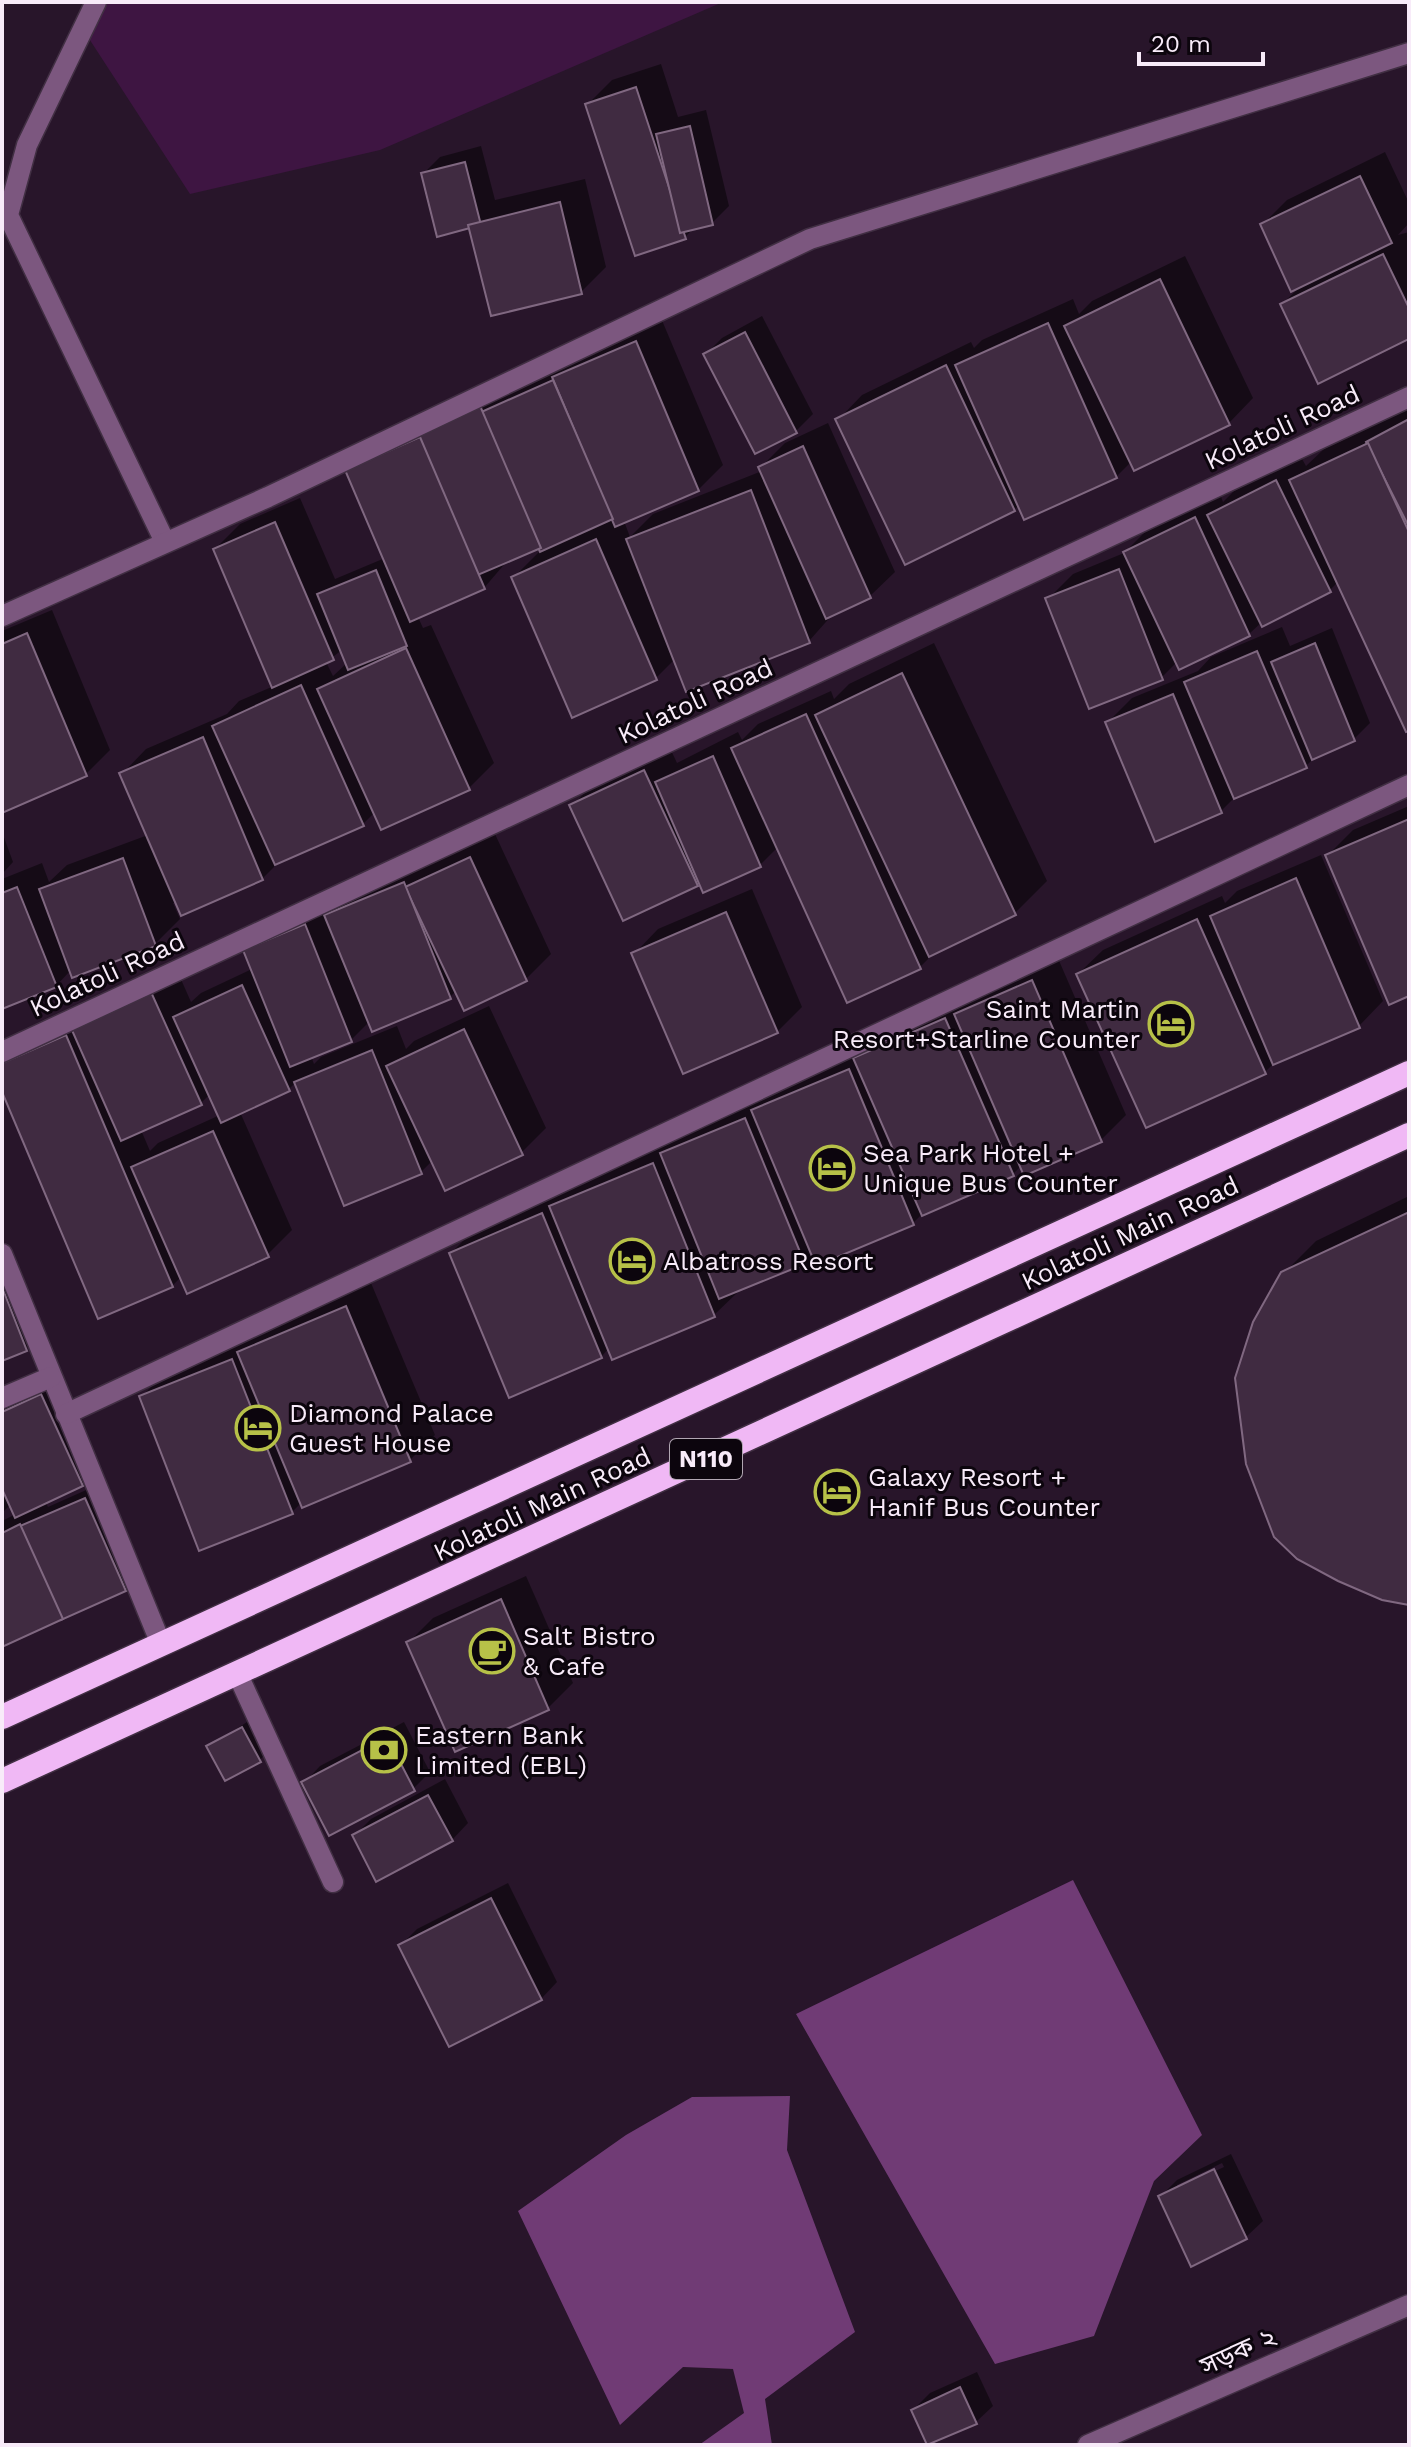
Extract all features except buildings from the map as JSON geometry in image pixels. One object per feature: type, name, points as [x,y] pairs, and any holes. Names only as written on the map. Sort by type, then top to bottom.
[{"type":"highway","name":"Kolatoli Main Road","points":[[2,1717],[1409,1073]]},
{"type":"highway","name":"Kolatoli Main Road","points":[[2,1781],[1409,1135]]},
{"type":"street","points":[[96,2],[27,145],[5,214],[165,542]]},
{"type":"street","points":[[2,616],[283,490],[810,239],[1409,53]]},
{"type":"street","name":"Kolatoli Road","points":[[2,1052],[1409,397]]},
{"type":"street","points":[[66,1414],[1409,785]]},
{"type":"street","points":[[2,1254],[161,1644]]},
{"type":"street","points":[[2,1398],[51,1377]]},
{"type":"street","points":[[238,1675],[333,1882]]},
{"type":"street","name":"সড়ক ২","points":[[1088,2445],[1409,2305]]},
{"type":"shaded area","points":[[102,2],[723,2],[380,150],[190,194],[86,34]]},
{"type":"shaded area","points":[[1073,1880],[1202,2135],[1154,2181],[1094,2336],[995,2364],[796,2014]]},
{"type":"shaded area","points":[[790,2096],[787,2150],[855,2332],[765,2399],[772,2445],[699,2445],[744,2413],[733,2369],[683,2367],[620,2425],[518,2211],[626,2135],[692,2097]]},
{"type":"place","name":"Saint Martin Resort+Starline Counter","points":[[1171,1024]]},
{"type":"place","name":"Sea Park Hotel + Unique Bus Counter","points":[[832,1168]]},
{"type":"place","name":"Albatross Resort","points":[[632,1261]]},
{"type":"place","name":"Diamond Palace Guest House","points":[[258,1428]]},
{"type":"place","name":"Galaxy Resort + Hanif Bus Counter","points":[[837,1492]]},
{"type":"place","name":"Salt Bistro & Cafe","points":[[492,1651]]},
{"type":"place","name":"Eastern Bank Limited (EBL)","points":[[384,1750]]}]
